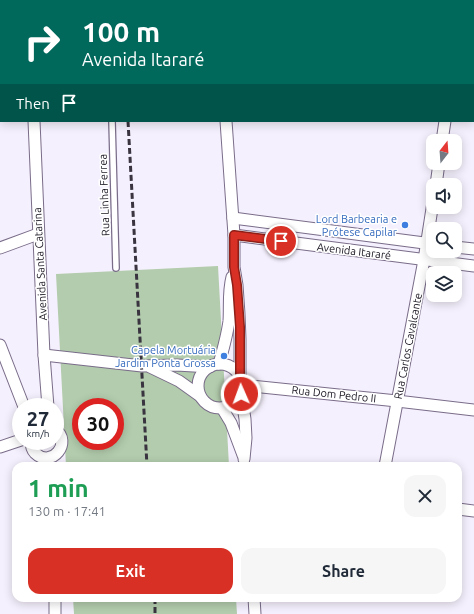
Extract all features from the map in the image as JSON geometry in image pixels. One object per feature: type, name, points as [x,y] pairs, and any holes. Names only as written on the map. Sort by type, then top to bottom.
[{"type":"street","name":"Avenida Santa Catarina","points":[[34,122],[38,234],[47,398]]},
{"type":"street","points":[[226,122],[234,235],[234,267],[239,314],[241,385],[245,419],[245,462]]},
{"type":"street","points":[[443,134],[445,122]]},
{"type":"street","name":"Avenida Itararé","points":[[232,218],[426,243]]},
{"type":"street","points":[[0,248],[38,234]]},
{"type":"street","name":"Avenida Itararé","points":[[234,235],[474,266]]},
{"type":"street","points":[[462,248],[474,249]]},
{"type":"street","name":"Rua Carlos Cavalcante","points":[[386,462],[426,255]]},
{"type":"street","points":[[200,396],[198,388],[199,379],[204,372],[214,365],[227,336],[230,284],[234,267]]},
{"type":"street","points":[[0,345],[21,398]]},
{"type":"street","points":[[44,355],[148,366],[227,365],[235,370],[241,385],[236,401],[230,406],[222,408],[213,407],[179,381],[148,366]]},
{"type":"street","name":"Rua Dom Pedro II","points":[[241,385],[474,410]]},
{"type":"street","points":[[222,408],[231,423],[245,462]]},
{"type":"street","points":[[0,447],[12,443]]},
{"type":"street","points":[[33,450],[40,461],[52,457],[60,450]]},
{"type":"street","points":[[57,454],[57,462]]},
{"type":"street","points":[[462,510],[474,511]]},
{"type":"street","points":[[55,602],[56,614]]},
{"type":"street","points":[[254,602],[255,614]]},
{"type":"lane","name":"Rua Linha Ferrea","points":[[112,122],[116,268]]},
{"type":"green space","points":[[218,266],[229,462],[66,462],[64,398],[62,398],[56,274]]},
{"type":"green space","points":[[73,602],[236,602],[237,614],[74,614]]},
{"type":"railway","points":[[128,122],[147,462]]},
{"type":"railway","points":[[155,602],[155,614]]},
{"type":"place","name":"Lord Barbearia e Prótese Capilar","points":[[405,225]]},
{"type":"place","name":"Capela Mortuária Jardim Ponta Grossa","points":[[224,356]]},
{"type":"route","points":[[241,394],[240,327],[234,267],[234,235],[281,241]]}]
